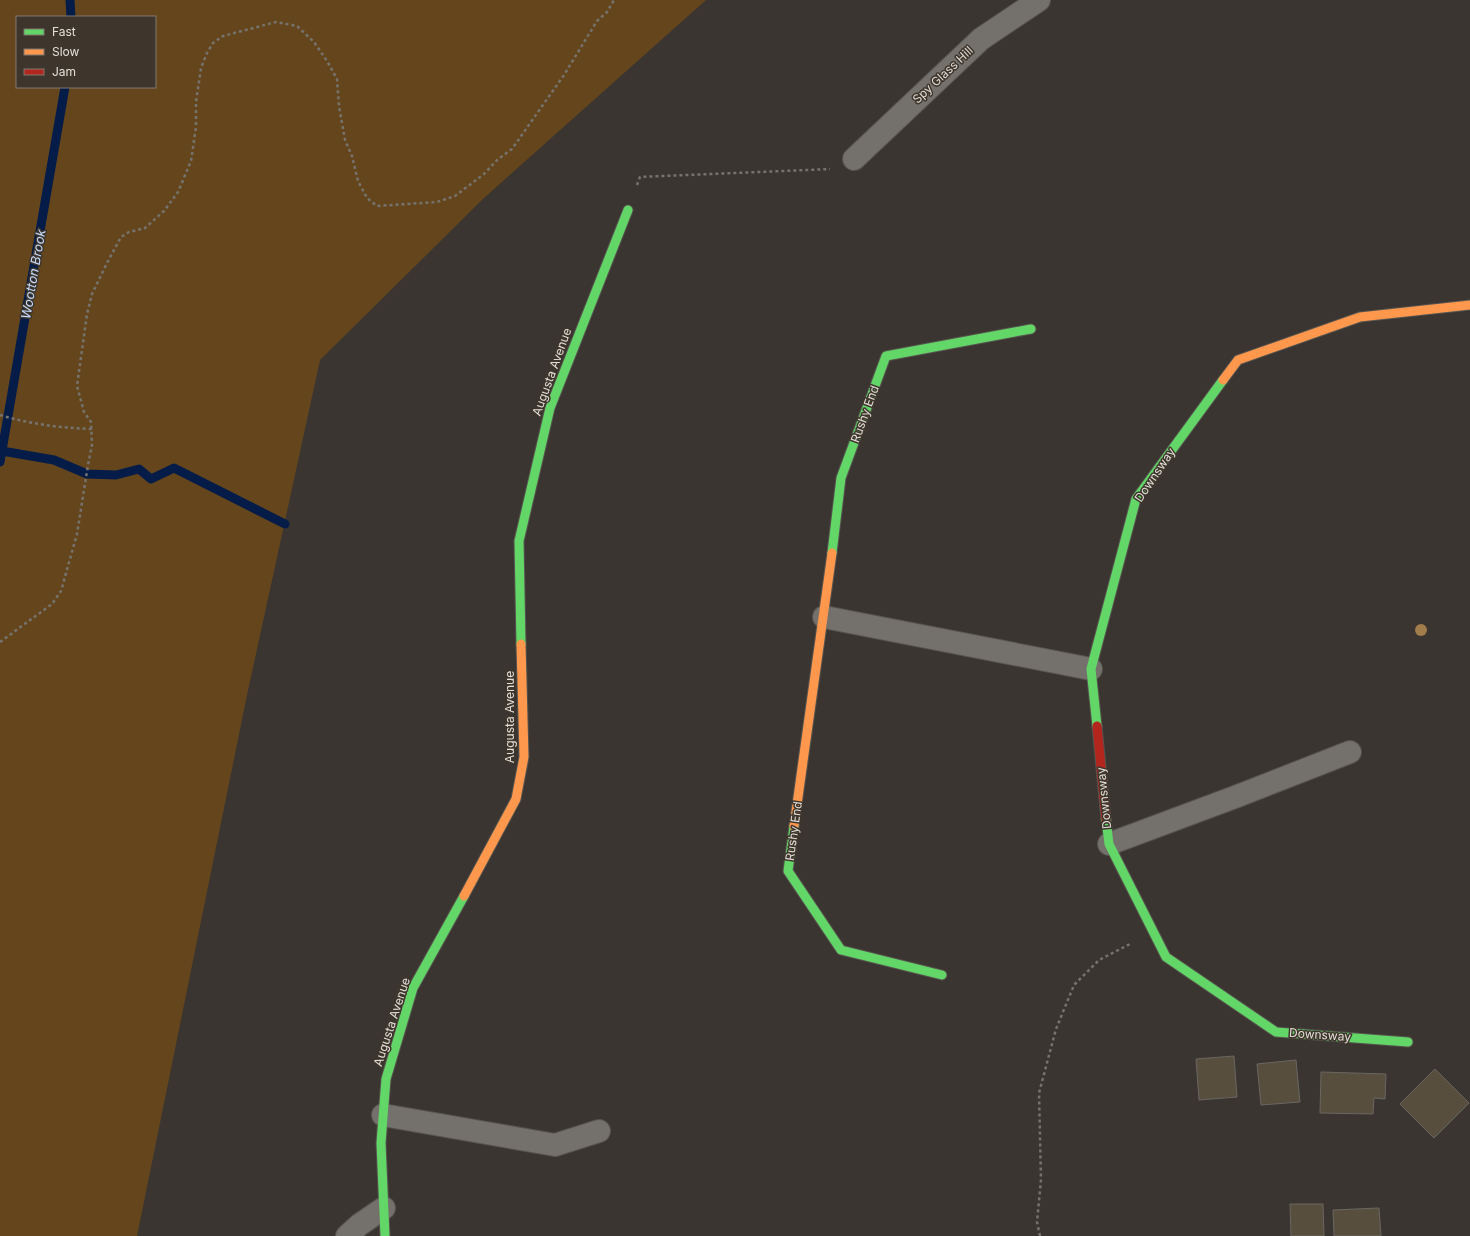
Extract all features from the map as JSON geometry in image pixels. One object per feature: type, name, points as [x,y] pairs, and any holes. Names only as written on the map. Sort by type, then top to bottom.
[{"type":"street","name":"Spy Glass Hill","points":[[854,159],[981,39],[1039,0]]},
{"type":"street","name":"Augusta Avenue","points":[[385,1236],[380,1143],[386,1080],[413,988],[490,850],[516,799],[524,757],[519,541],[550,408],[628,210]]},
{"type":"street","name":"Downsway","points":[[1408,1042],[1276,1032],[1166,957],[1109,844],[1091,669],[1136,499],[1238,360],[1360,316],[1470,305]]},
{"type":"street","name":"Rushy End","points":[[942,975],[840,950],[788,871],[824,617],[841,478],[886,356],[1031,329]]},
{"type":"street","points":[[824,617],[1091,669]]},
{"type":"street","name":"Downsway","points":[[1109,844],[1350,752]]},
{"type":"street","points":[[383,1115],[555,1145],[599,1131]]},
{"type":"street","points":[[347,1236],[359,1225],[384,1208]]},
{"type":"path","points":[[0,642],[52,604],[61,591],[77,534],[92,445],[91,422],[84,412],[77,386],[87,314],[92,294],[121,237],[129,232],[146,228],[164,211],[178,192],[191,162],[196,127],[196,102],[201,68],[213,43],[223,36],[276,22],[298,26],[314,42],[327,61],[337,80],[339,106],[345,140],[352,156],[358,181],[367,198],[377,206],[437,202],[455,196],[512,149],[564,76],[597,21],[607,12],[614,0]]},
{"type":"path","points":[[628,210],[640,177],[830,169],[854,159]]},
{"type":"path","points":[[0,415],[22,422],[66,428],[92,429]]},
{"type":"path","points":[[1040,1236],[1037,1222],[1042,1180],[1039,1093],[1056,1029],[1074,985],[1099,960],[1154,932]]},
{"type":"shaded area","points":[[0,0],[706,0],[484,198],[320,360],[247,695],[137,1236],[0,1236]]},
{"type":"building","points":[[1234,1056],[1237,1097],[1199,1100],[1196,1059]]},
{"type":"building","points":[[1296,1060],[1300,1102],[1261,1105],[1257,1064]]},
{"type":"building","points":[[1435,1069],[1469,1103],[1434,1138],[1400,1104]]},
{"type":"building","points":[[1321,1072],[1386,1074],[1385,1099],[1374,1098],[1373,1114],[1320,1113]]},
{"type":"building","points":[[1290,1204],[1323,1204],[1324,1236],[1291,1236]]},
{"type":"building","points":[[1379,1208],[1381,1236],[1334,1236],[1333,1210]]},
{"type":"waterway","name":"Wootton Brook","points":[[70,0],[71,16]]},
{"type":"waterway","name":"Wootton Brook","points":[[0,462],[65,88]]},
{"type":"waterway","points":[[2,451],[54,460],[87,474],[116,475],[139,469],[151,479],[174,468],[285,524]]},
{"type":"traffic: fast","points":[[521,644],[519,541],[550,408],[628,210]]},
{"type":"traffic: fast","points":[[832,553],[841,478],[886,356],[1031,329]]},
{"type":"traffic: fast","points":[[1097,726],[1091,669],[1136,499],[1223,380]]},
{"type":"traffic: fast","points":[[1106,819],[1109,844],[1166,957],[1276,1032],[1408,1042]]},
{"type":"traffic: fast","points":[[794,826],[788,871],[841,950],[942,975]]},
{"type":"traffic: fast","points":[[385,1236],[381,1143],[386,1079],[413,988],[464,896]]},
{"type":"traffic: slow","points":[[1223,380],[1238,360],[1360,317],[1470,305]]},
{"type":"traffic: slow","points":[[794,826],[832,553]]},
{"type":"traffic: slow","points":[[464,896],[516,799],[524,757],[521,644]]},
{"type":"traffic: jam","points":[[1097,726],[1106,819]]}]
